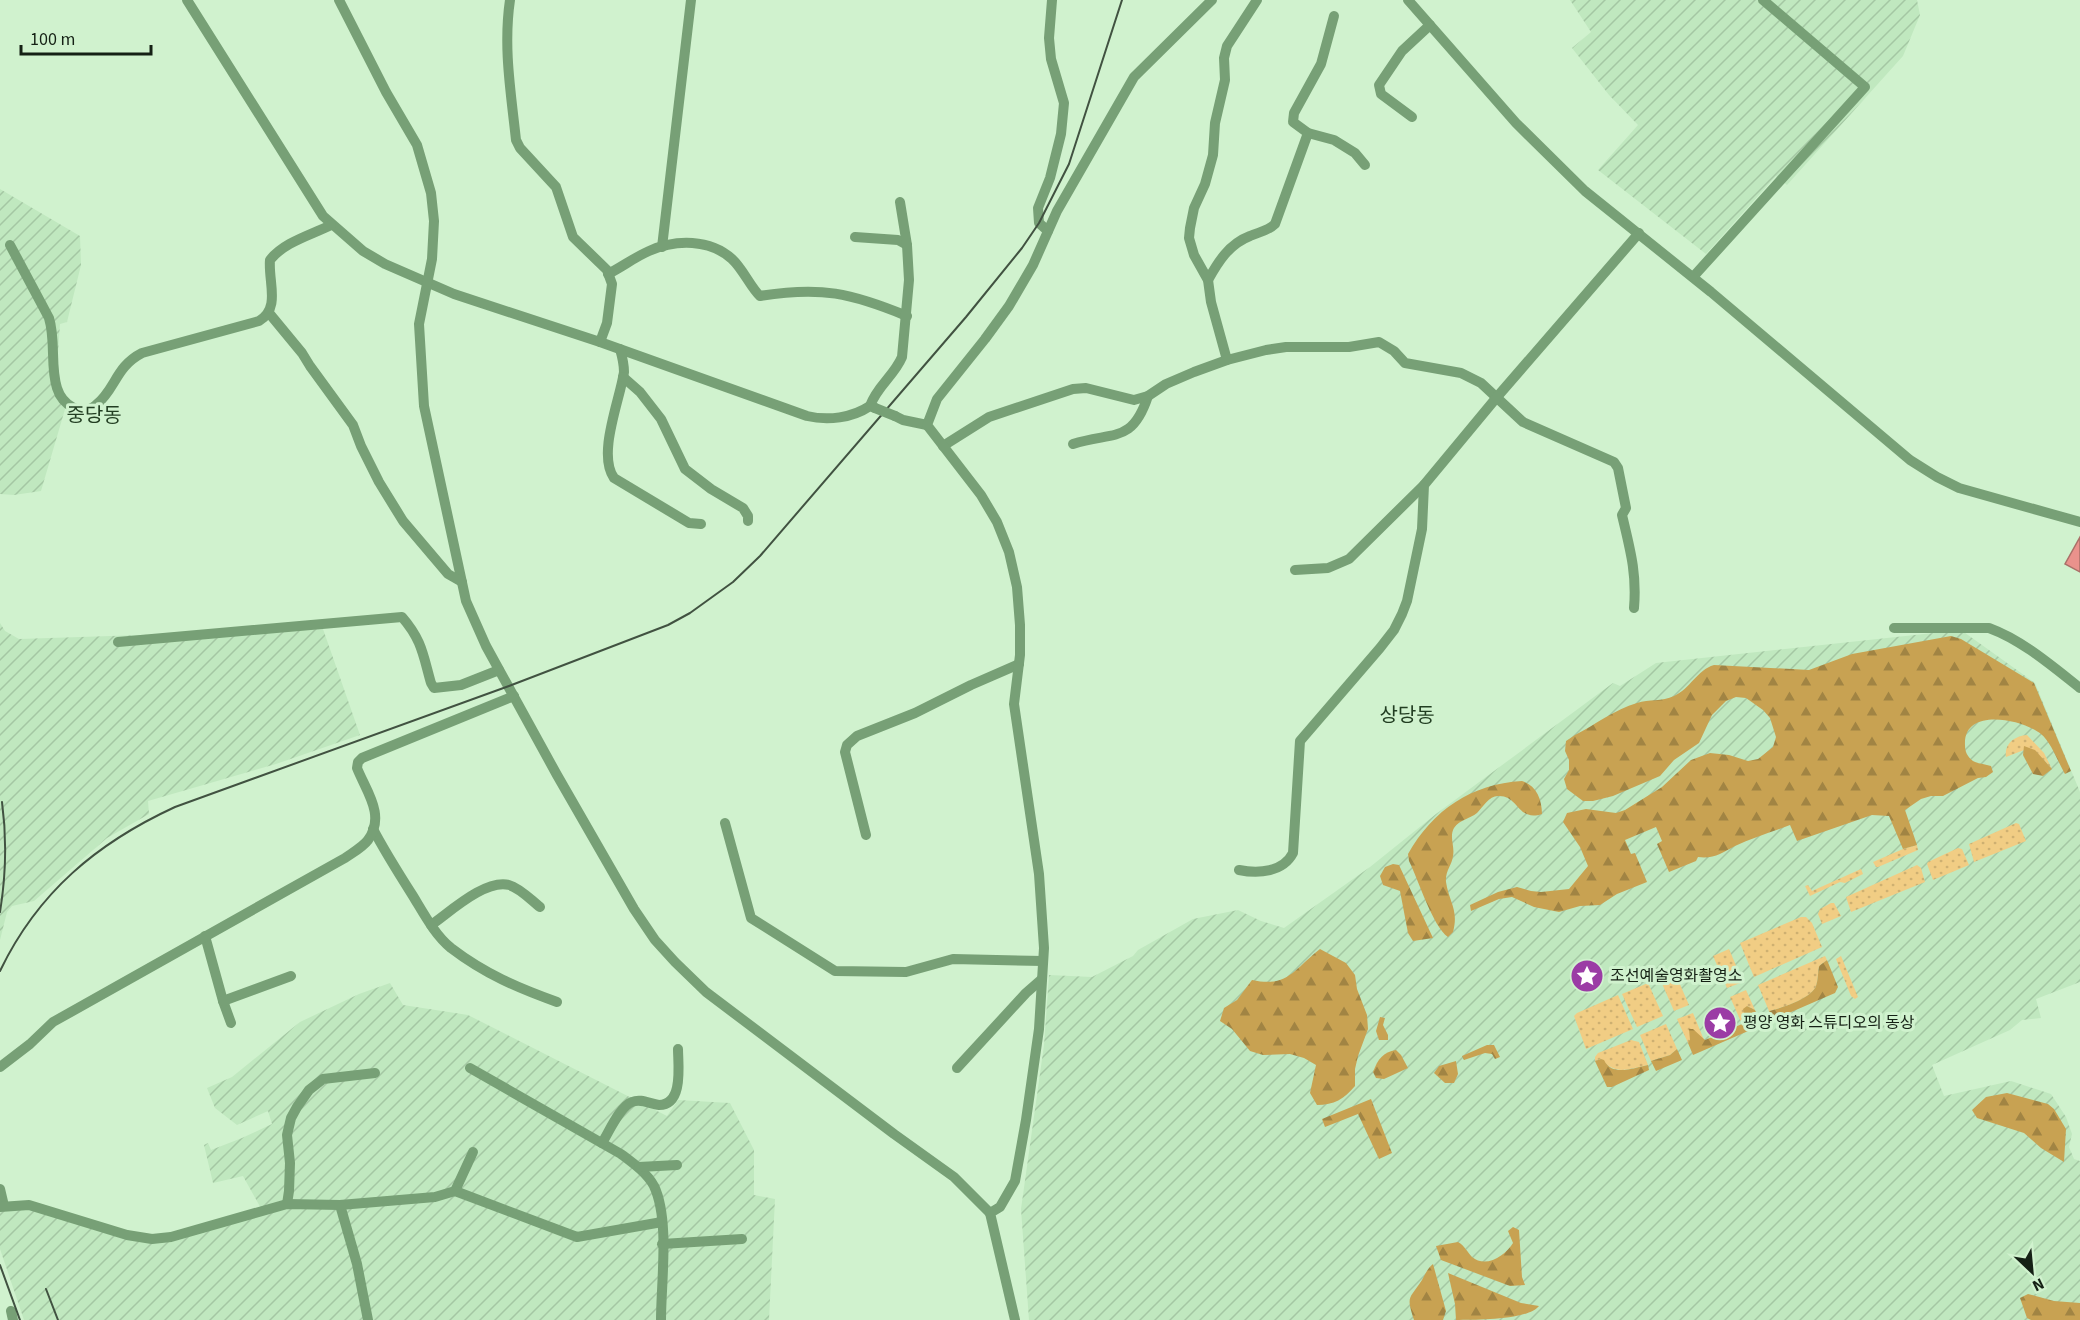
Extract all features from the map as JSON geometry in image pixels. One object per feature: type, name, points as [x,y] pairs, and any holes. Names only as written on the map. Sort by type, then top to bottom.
[{"type":"street","points":[[187,0],[323,216],[363,251],[385,264],[453,294],[600,342],[820,419],[854,414],[872,407],[903,420],[927,425],[981,495],[997,522],[1009,552],[1017,587],[1020,625],[1019,664],[1014,704],[1039,874],[1043,961],[1039,1029],[1015,1181],[1000,1207],[990,1213]]},
{"type":"street","points":[[339,0],[386,92],[417,146],[430,193],[434,221],[432,259],[419,324],[424,406],[466,601],[486,646],[562,785],[634,909],[655,940],[675,962],[721,1003],[954,1177],[990,1213],[1015,1320]]},
{"type":"street","points":[[510,0],[506,27],[507,63],[516,140],[520,148],[556,186],[573,237],[600,262],[608,274],[612,284],[607,323],[600,342]]},
{"type":"street","points":[[662,247],[691,0]]},
{"type":"street","points":[[1048,231],[1039,223],[1038,208],[1050,178],[1061,134],[1064,103],[1051,58],[1049,38],[1052,0]]},
{"type":"street","points":[[927,425],[937,399],[1009,306],[1033,265],[1056,212],[1134,77],[1212,0]]},
{"type":"street","points":[[1227,360],[1211,302],[1208,280],[1194,255],[1189,238],[1194,208],[1205,184],[1213,155],[1215,123],[1225,80],[1224,58],[1227,46],[1257,0]]},
{"type":"street","points":[[1408,0],[1516,123],[1552,160],[1585,190],[1919,466],[1959,488],[2080,522]]},
{"type":"street","points":[[1693,277],[1865,87],[1762,0]]},
{"type":"street","points":[[1334,16],[1321,64],[1294,113],[1293,122],[1308,133],[1334,140],[1355,153],[1365,165]]},
{"type":"street","points":[[1412,117],[1381,94],[1379,86],[1402,51],[1430,25]]},
{"type":"street","points":[[1208,280],[1218,261],[1236,243],[1270,229],[1275,224],[1308,133]]},
{"type":"street","points":[[872,407],[874,394],[897,369],[902,357],[909,280],[907,245],[900,202]]},
{"type":"street","points":[[10,245],[49,318],[53,331],[54,379],[57,391],[71,408],[87,410],[97,405],[130,359],[158,347],[258,321],[271,309],[270,260],[287,246],[332,225]]},
{"type":"street","points":[[1295,570],[1328,567],[1349,559],[1424,485],[1639,233]]},
{"type":"street","points":[[855,237],[898,240],[907,245]]},
{"type":"street","points":[[608,274],[649,251],[692,243],[720,249],[734,261],[760,296],[790,291],[850,295],[907,316]]},
{"type":"street","points":[[268,313],[302,352],[354,424],[361,446],[379,482],[403,521],[448,574],[462,582]]},
{"type":"street","points":[[943,446],[989,417],[1073,389],[1086,388],[1134,400],[1148,396],[1166,384],[1227,360],[1266,350],[1286,347],[1349,347],[1379,342],[1394,351],[1405,363],[1461,373],[1481,383],[1523,422],[1614,462],[1618,468],[1626,508],[1622,515],[1634,566],[1636,584],[1634,608]]},
{"type":"street","points":[[620,349],[624,368],[610,431],[609,472],[614,478],[689,523],[701,524]]},
{"type":"street","points":[[623,377],[640,392],[661,419],[685,469],[711,489],[743,508],[748,521]]},
{"type":"street","points":[[1073,444],[1119,434],[1129,429],[1143,411],[1148,396]]},
{"type":"street","points":[[1239,870],[1252,872],[1274,869],[1286,862],[1293,852],[1300,741],[1380,648],[1394,630],[1402,614],[1407,601],[1422,529],[1424,485]]},
{"type":"street","points":[[118,642],[402,617],[415,632],[434,688],[461,685],[500,670]]},
{"type":"street","points":[[1894,628],[1989,628],[2003,633],[2032,652],[2080,688]]},
{"type":"street","points":[[866,835],[845,752],[847,745],[857,736],[915,713],[1019,664]]},
{"type":"street","points":[[0,1067],[30,1044],[53,1022],[345,858],[367,842],[373,829],[374,803],[359,772],[358,762],[373,753],[514,696]]},
{"type":"street","points":[[725,823],[751,918],[835,971],[906,972],[953,959],[1043,961]]},
{"type":"street","points":[[373,829],[431,925],[449,946],[492,976],[557,1002]]},
{"type":"street","points":[[431,925],[481,890],[497,885],[508,885],[517,889],[540,907]]},
{"type":"street","points":[[205,936],[231,1023]]},
{"type":"street","points":[[223,1001],[291,976]]},
{"type":"street","points":[[957,1068],[1026,993],[1042,979]]},
{"type":"street","points":[[602,1143],[625,1106],[637,1101],[660,1105],[666,1103],[675,1094],[678,1077],[678,1049]]},
{"type":"street","points":[[470,1068],[621,1154],[639,1167],[653,1184],[660,1202],[662,1222],[661,1320]]},
{"type":"street","points":[[287,1204],[290,1191],[290,1162],[287,1135],[291,1118],[297,1107],[309,1090],[323,1078],[375,1074]]},
{"type":"street","points":[[455,1191],[473,1152]]},
{"type":"street","points":[[639,1167],[677,1165]]},
{"type":"street","points":[[0,1190],[2,1206],[29,1205],[127,1235],[152,1239],[171,1237],[287,1204],[340,1205],[435,1197],[455,1191],[577,1237],[662,1222]]},
{"type":"street","points":[[340,1205],[357,1264],[368,1320]]},
{"type":"street","points":[[662,1244],[742,1239]]},
{"type":"shaded area","points":[[1570,0],[1917,0],[1920,15],[1903,56],[1787,185],[1776,176],[1706,254],[1598,170],[1638,125],[1609,95],[1572,48],[1591,32]]},
{"type":"shaded area","points":[[0,189],[80,236],[81,265],[67,322],[60,324],[57,368],[62,390],[68,399],[41,491],[14,495],[0,494]]},
{"type":"shaded area","points":[[2080,537],[2080,572],[2065,564]]},
{"type":"shaded area","points":[[0,623],[5,631],[19,639],[323,629],[360,735],[276,764],[148,801],[149,814],[107,838],[34,901],[12,906],[7,912],[0,940]]},
{"type":"shaded area","name":"조선예술영화촬영소","points":[[1961,630],[2035,683],[2080,792],[2080,982],[2036,999],[2041,1018],[2022,1020],[2010,1030],[1932,1065],[1944,1096],[2011,1081],[2051,1094],[2066,1117],[2072,1134],[2069,1147],[2074,1159],[2080,1161],[2080,1320],[1029,1320],[1021,1209],[1044,1045],[1049,975],[1092,977],[1133,956],[1138,950],[1193,919],[1238,910],[1261,921],[1284,928],[1370,867],[1436,814],[1613,683],[1620,686],[1656,663]]},
{"type":"shaded area","points":[[2027,735],[2044,753],[2052,769],[2045,761],[2024,747],[2024,750],[2006,757],[2008,745],[2018,737]]},
{"type":"shaded area","points":[[2016,823],[2019,824],[2026,841],[1974,862],[1969,844]]},
{"type":"shaded area","points":[[1917,845],[1918,850],[1878,867],[1873,862],[1903,849]]},
{"type":"shaded area","points":[[1958,848],[1962,849],[1969,865],[1933,880],[1928,862]]},
{"type":"shaded area","points":[[1917,865],[1921,868],[1925,882],[1851,912],[1846,897]]},
{"type":"shaded area","points":[[1861,869],[1863,874],[1810,896],[1805,886],[1808,885],[1812,891]]},
{"type":"shaded area","points":[[1834,903],[1841,916],[1822,924],[1818,914],[1820,909]]},
{"type":"shaded area","points":[[1801,917],[1806,917],[1812,923],[1822,947],[1754,977],[1740,943]]},
{"type":"shaded area","points":[[1729,949],[1743,982],[1727,988],[1713,956]]},
{"type":"shaded area","points":[[1825,956],[1827,960],[1819,966],[1817,984],[1813,991],[1795,1002],[1769,1011],[1758,985]]},
{"type":"shaded area","points":[[1841,956],[1858,997],[1855,999],[1851,996],[1836,959]]},
{"type":"shaded area","points":[[1675,973],[1689,1005],[1674,1011],[1660,979]]},
{"type":"shaded area","points":[[390,983],[403,1005],[468,1015],[667,1116],[678,1100],[730,1103],[754,1150],[754,1195],[775,1199],[769,1320],[24,1320],[0,1249],[0,1208],[29,1209],[149,1243],[263,1212],[243,1176],[213,1183],[204,1145],[208,1143],[211,1150],[272,1124],[268,1111],[237,1125],[215,1108],[207,1088],[232,1077],[300,1022],[359,994]]},
{"type":"shaded area","points":[[1648,983],[1663,1016],[1637,1027],[1622,994]]},
{"type":"shaded area","points":[[1746,990],[1755,1010],[1747,1006],[1742,1024],[1730,997]]},
{"type":"shaded area","points":[[1618,995],[1633,1029],[1586,1049],[1574,1016]]},
{"type":"shaded area","points":[[1693,1013],[1704,1040],[1698,1035],[1688,1043],[1677,1019]]},
{"type":"shaded area","points":[[1666,1024],[1677,1049],[1670,1055],[1651,1061],[1640,1035]]},
{"type":"shaded area","points":[[1631,1040],[1639,1042],[1648,1065],[1622,1070],[1612,1068],[1601,1059],[1595,1061],[1598,1053]]},
{"type":"green space","points":[[1951,636],[1961,639],[2034,683],[2071,771],[2065,774],[2048,742],[2041,734],[2021,724],[2008,721],[1983,721],[1973,725],[1967,733],[1965,750],[1973,761],[1991,766],[1993,772],[1943,796],[1921,799],[1905,810],[1917,845],[1903,849],[1889,816],[1872,815],[1797,841],[1790,825],[1742,843],[1718,855],[1698,857],[1696,861],[1669,872],[1657,844],[1662,841],[1656,827],[1625,840],[1631,854],[1635,853],[1647,882],[1617,894],[1600,905],[1580,906],[1559,912],[1534,907],[1512,897],[1499,899],[1471,911],[1470,905],[1498,892],[1517,887],[1541,892],[1569,889],[1588,866],[1580,847],[1563,822],[1567,813],[1586,809],[1616,813],[1625,810],[1662,787],[1691,760],[1710,753],[1729,755],[1748,761],[1758,759],[1773,747],[1776,737],[1770,718],[1763,710],[1746,698],[1736,697],[1726,701],[1712,715],[1699,743],[1674,760],[1660,776],[1613,796],[1583,801],[1567,789],[1564,779],[1569,770],[1569,760],[1565,751],[1566,741],[1575,735],[1621,709],[1637,703],[1665,699],[1680,693],[1703,671],[1714,665],[1809,670],[1852,654]]},
{"type":"green space","points":[[2024,746],[2035,750],[2052,769],[2043,776],[2033,774],[2023,755]]},
{"type":"green space","points":[[1522,781],[1537,793],[1542,814],[1528,814],[1505,797],[1495,796],[1477,813],[1454,828],[1453,856],[1446,882],[1455,924],[1453,932],[1448,937],[1442,932],[1431,913],[1408,854],[1429,824],[1455,802],[1486,787]]},
{"type":"green space","points":[[1393,864],[1399,865],[1433,938],[1413,941],[1408,933],[1400,891],[1383,885],[1380,876],[1385,867]]},
{"type":"green space","points":[[1320,949],[1346,963],[1355,975],[1357,989],[1367,1015],[1368,1029],[1355,1069],[1355,1086],[1338,1100],[1329,1104],[1317,1105],[1310,1093],[1316,1065],[1290,1054],[1263,1055],[1250,1051],[1232,1029],[1220,1021],[1224,1008],[1237,1000],[1252,980],[1264,982],[1282,979],[1297,970]]},
{"type":"green space","points":[[1827,960],[1838,987],[1835,993],[1773,1020],[1769,1011],[1795,1002],[1813,991],[1817,984],[1819,966]]},
{"type":"green space","points":[[1747,1006],[1755,1010],[1762,1025],[1693,1055],[1688,1043],[1689,1029],[1693,1029],[1705,1040],[1742,1024],[1745,1017],[1743,1009]]},
{"type":"green space","points":[[1380,1017],[1385,1018],[1383,1025],[1388,1040],[1379,1040],[1376,1031]]},
{"type":"green space","points":[[1487,1045],[1494,1045],[1500,1057],[1495,1059],[1492,1054],[1485,1053],[1464,1060],[1462,1056]]},
{"type":"green space","points":[[1677,1049],[1682,1060],[1656,1071],[1651,1061],[1670,1055]]},
{"type":"green space","points":[[1396,1050],[1408,1068],[1384,1079],[1376,1078],[1373,1072],[1379,1060],[1384,1054]]},
{"type":"green space","points":[[1601,1059],[1617,1070],[1648,1065],[1649,1070],[1612,1087],[1607,1087],[1595,1061]]},
{"type":"green space","points":[[1456,1061],[1458,1074],[1454,1083],[1445,1083],[1434,1073],[1439,1066]]},
{"type":"green space","points":[[2007,1093],[2048,1104],[2054,1109],[2066,1129],[2064,1162],[2041,1148],[2024,1133],[1977,1118],[1972,1110],[1986,1097]]},
{"type":"green space","points":[[1371,1099],[1392,1153],[1379,1159],[1358,1114],[1325,1127],[1322,1119]]},
{"type":"green space","points":[[1513,1227],[1519,1230],[1522,1277],[1525,1285],[1510,1286],[1441,1260],[1436,1246],[1458,1242],[1472,1257],[1483,1262],[1489,1261],[1501,1256],[1513,1243],[1508,1231]]},
{"type":"green space","points":[[1433,1264],[1446,1311],[1443,1320],[1414,1320],[1410,1298]]},
{"type":"green space","points":[[1448,1273],[1521,1303],[1539,1306],[1533,1311],[1514,1317],[1456,1320]]},
{"type":"green space","points":[[2028,1294],[2054,1301],[2080,1303],[2080,1320],[2031,1320],[2027,1318],[2020,1298]]},
{"type":"railway","points":[[0,971],[32,917],[72,873],[95,854],[147,821],[175,807],[509,686],[668,625],[690,613],[733,582],[760,556],[966,317],[1022,248],[1039,223],[1069,164],[1122,0]]},
{"type":"railway","points":[[0,912],[5,857],[2,802]]},
{"type":"railway","points":[[0,1265],[20,1320]]},
{"type":"railway","points":[[46,1289],[58,1320]]},
{"type":"place","name":"조선예술영화촬영소","points":[[1587,976]]},
{"type":"place","name":"평양 영화 스튜디오의 동상","points":[[1720,1023]]},
{"type":"district","name":"중당동","points":[[94,416]]},
{"type":"district","name":"상당동","points":[[1407,716]]}]
